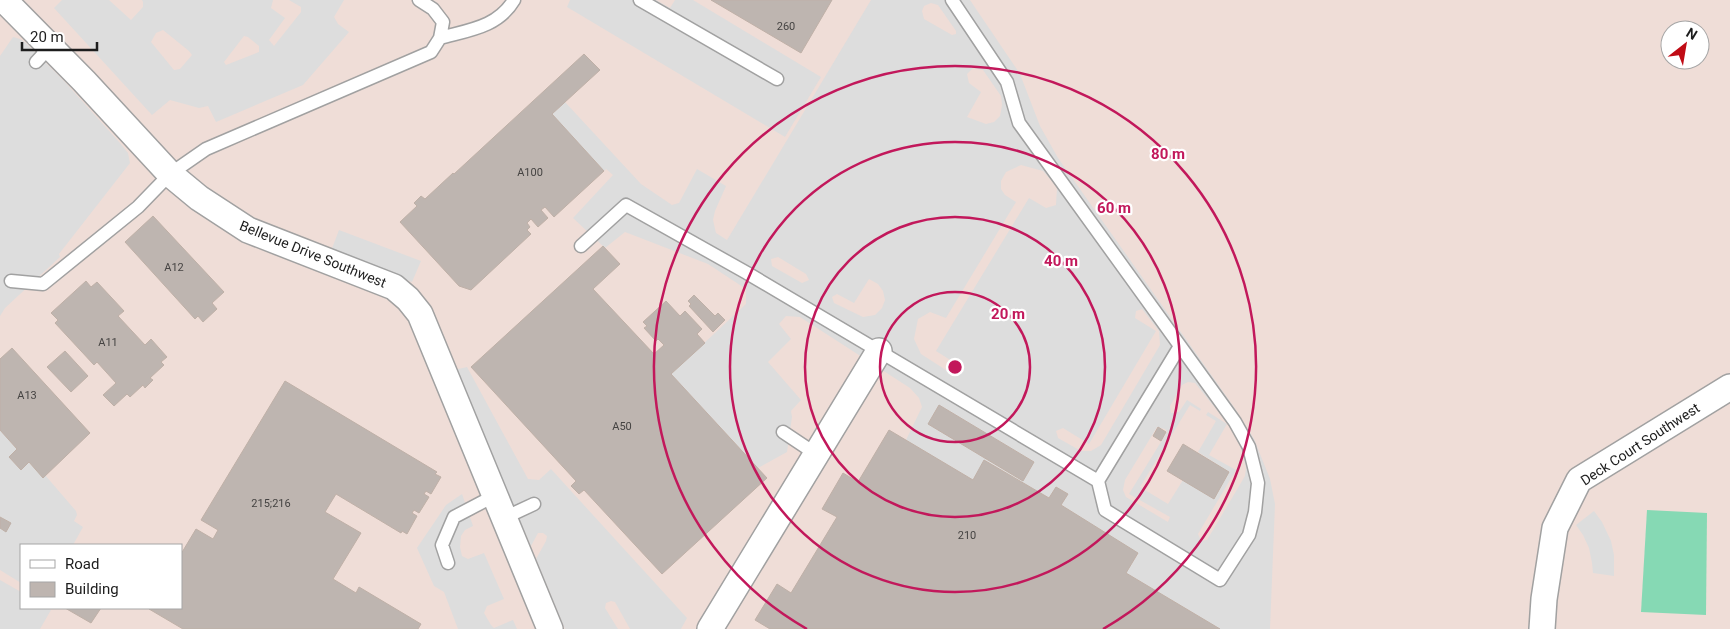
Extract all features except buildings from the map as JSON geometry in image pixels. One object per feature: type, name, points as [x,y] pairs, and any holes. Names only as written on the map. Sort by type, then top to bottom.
[{"type":"street","name":"Bellevue Drive Southwest","points":[[4,0],[43,54],[84,81],[170,174],[199,198],[248,230],[394,288],[408,299],[420,314],[550,629]]},
{"type":"street","points":[[710,629],[879,351]]},
{"type":"street","name":"Deck Court Southwest","points":[[1542,629],[1544,599],[1555,528],[1579,480],[1730,387]]},
{"type":"lane","points":[[11,281],[43,284],[138,207],[170,174],[206,149],[431,52],[440,38],[443,22],[433,9],[419,0]]},
{"type":"lane","points":[[440,38],[491,23],[508,11],[514,0]]},
{"type":"lane","points":[[640,0],[777,79]]},
{"type":"lane","points":[[952,0],[1007,82],[1019,123],[1235,422],[1249,447],[1258,483],[1255,512],[1249,535],[1220,580],[1105,510],[1098,481],[1180,346]]},
{"type":"lane","points":[[581,246],[626,205],[879,351],[1098,481]]},
{"type":"lane","points":[[783,432],[816,454]]},
{"type":"lane","points":[[448,563],[442,545],[454,517],[499,507],[534,504]]},
{"type":"shaded area","points":[[0,0],[1730,0],[1730,629],[0,629]]},
{"type":"shaded area","points":[[62,0],[109,0],[131,20],[143,7],[142,0],[273,0],[271,8],[285,18],[269,40],[274,46],[301,12],[301,7],[289,0],[344,0],[334,17],[338,24],[349,32],[303,85],[216,122],[208,106],[199,108],[170,100],[152,115],[54,8]],"holes":[[[163,30],[192,55],[180,69],[174,70],[151,42],[156,33]],[[244,36],[259,46],[259,52],[226,65],[224,62]]]},
{"type":"shaded area","points":[[570,0],[656,0],[670,8],[675,0],[693,0],[821,77],[785,137],[567,7]]},
{"type":"shaded area","points":[[871,0],[970,0],[1020,74],[1040,126],[1058,158],[1236,410],[1254,439],[1270,479],[1275,504],[1270,629],[1220,629],[1126,573],[1138,554],[1061,505],[1068,494],[1056,487],[1049,498],[985,460],[973,480],[906,440],[922,407],[919,398],[910,388],[800,317],[786,316],[779,324],[791,339],[768,362],[801,400],[791,411],[792,417],[787,452],[758,468],[671,374],[746,304],[746,289],[708,264],[625,232],[605,248],[573,218],[613,175],[606,169],[604,171],[552,114],[565,102],[641,184],[672,205],[679,203],[697,169],[726,186],[713,220],[716,233],[727,240]],"holes":[[[931,3],[938,5],[956,31],[956,34],[952,35],[924,19],[922,11],[924,6]],[[973,68],[983,70],[1001,96],[1000,116],[994,122],[986,124],[967,117],[981,92],[969,83],[967,74]],[[1021,165],[1043,171],[1057,187],[1056,205],[1046,208],[1029,198],[936,351],[955,363],[955,371],[949,372],[921,354],[914,339],[918,319],[930,312],[946,318],[1016,202],[1005,195],[1001,189],[1001,181],[1006,172]],[[778,257],[806,274],[809,280],[802,283],[772,266],[771,259]],[[869,279],[878,284],[883,291],[885,300],[882,308],[875,315],[863,317],[834,303],[832,297],[837,294],[854,303]],[[1142,309],[1159,331],[1160,345],[1101,445],[1091,451],[1081,451],[1058,438],[1056,431],[1063,428],[1089,444],[1156,331],[1135,318],[1136,311]],[[1188,382],[1195,383],[1229,425],[1241,448],[1246,468],[1245,476],[1207,540],[1201,541],[1198,534],[1236,470],[1209,455],[1227,424],[1208,412],[1206,415],[1216,421],[1198,452],[1229,472],[1214,498],[1183,480],[1168,504],[1140,487],[1190,405],[1200,411],[1201,409],[1187,400],[1179,412],[1171,413],[1170,406],[1182,385]],[[939,405],[1034,462],[1023,481],[928,424]],[[1157,427],[1165,429],[1167,432],[1129,494],[1170,517],[1168,522],[1126,497],[1123,490],[1125,480]]]},
{"type":"shaded area","points":[[13,37],[26,43],[64,81],[120,143],[128,153],[130,163],[59,254],[60,257],[5,308],[0,316],[0,56]]},
{"type":"shaded area","points":[[339,230],[421,261],[412,282],[331,251]]},
{"type":"shaded area","points":[[467,367],[528,479],[539,480],[551,469],[687,618],[681,629],[630,629],[615,602],[611,601],[606,603],[605,608],[618,629],[565,629],[536,559],[547,536],[543,533],[538,533],[531,546],[454,370]]},
{"type":"shaded area","points":[[0,430],[17,449],[9,457],[21,469],[29,462],[43,477],[45,475],[76,511],[77,515],[74,521],[83,527],[74,544],[20,544],[20,582],[0,570],[0,528],[6,531],[11,523],[0,517]]},
{"type":"shaded area","points":[[462,494],[473,526],[465,530],[461,536],[460,547],[462,556],[468,559],[484,553],[504,599],[487,606],[484,613],[494,628],[513,620],[517,629],[458,629],[444,592],[434,586],[417,548],[446,505]]},
{"type":"shaded area","points":[[1594,511],[1602,522],[1611,541],[1614,555],[1614,576],[1593,573],[1589,548],[1576,525]]},
{"type":"shaded area","points":[[0,580],[20,591],[20,609],[51,610],[40,629],[0,629]]},
{"type":"green space","points":[[1647,510],[1707,513],[1706,615],[1641,612]]}]
